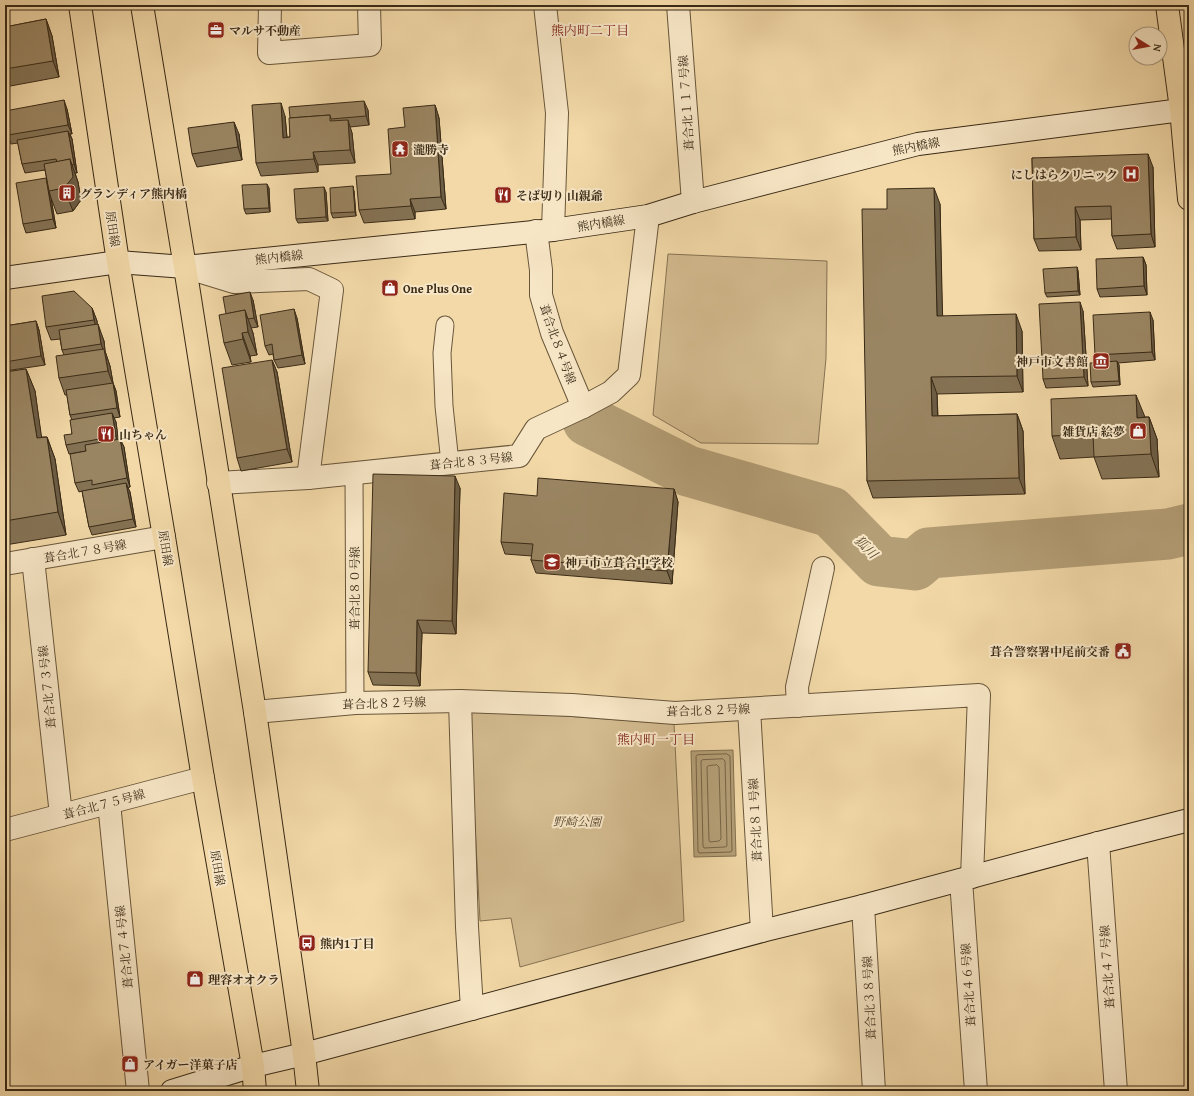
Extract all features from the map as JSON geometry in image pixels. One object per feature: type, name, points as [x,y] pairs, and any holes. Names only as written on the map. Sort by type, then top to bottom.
[{"type":"main road","name":"原田線","points":[[80,5],[118,262],[203,778],[253,1066],[255,1091]]},
{"type":"main road","points":[[142,5],[185,267],[254,712],[304,1054],[308,1091]]},
{"type":"main road","points":[[1167,5],[1185,109],[1189,199]]},
{"type":"street","points":[[270,5],[269,53],[370,45],[369,5]]},
{"type":"street","name":"葺合北８４号線","points":[[544,5],[557,113],[544,231],[541,295],[552,333],[583,407]]},
{"type":"street","name":"葺合北１１７号線","points":[[678,5],[694,202]]},
{"type":"street","name":"熊内橋線","points":[[5,278],[118,262],[185,267],[544,231],[648,216],[694,202],[918,144],[1185,109]]},
{"type":"street","name":"葺合北８３号線","points":[[218,483],[308,478],[519,456],[536,429],[611,392],[629,375],[648,216]]},
{"type":"street","points":[[185,267],[234,282],[308,279],[332,290],[308,478]]},
{"type":"street","name":"葺合北７８号線","points":[[5,564],[164,537]]},
{"type":"street","name":"葺合北７３号線","points":[[33,559],[61,815]]},
{"type":"street","points":[[798,706],[797,687],[823,568]]},
{"type":"street","name":"葺合北８２号線","points":[[254,712],[355,703],[460,701],[572,705],[675,714],[980,695],[967,878]]},
{"type":"street","points":[[460,701],[467,927],[472,1009]]},
{"type":"street","name":"葺合北８１号線","points":[[749,709],[762,931]]},
{"type":"street","name":"葺合北７５号線","points":[[5,830],[203,778]]},
{"type":"street","name":"葺合北７４号線","points":[[109,802],[138,1091]]},
{"type":"street","points":[[172,1091],[253,1066],[304,1054],[762,931],[863,906],[1189,820]]},
{"type":"street","name":"葺合北４７号線","points":[[1098,843],[1116,1091]]},
{"type":"street","name":"葺合北４６号線","points":[[967,878],[976,1091]]},
{"type":"street","name":"葺合北３８号線","points":[[863,906],[874,1091]]},
{"type":"lane","points":[[445,325],[442,353],[444,406],[450,463]]},
{"type":"lane","name":"葺合北８０号線","points":[[354,473],[355,703]]},
{"type":"green space","points":[[668,254],[827,261],[826,358],[818,444],[701,443],[653,415]]},
{"type":"green space","name":"野崎公園","points":[[469,709],[674,724],[684,921],[520,967],[511,918],[480,921]]},
{"type":"water","points":[[733,750],[736,856],[694,857],[691,751]]},
{"type":"building","points":[[46,19],[53,61],[5,69],[5,27]]},
{"type":"building","points":[[64,100],[68,125],[8,135],[5,111]]},
{"type":"building","points":[[364,101],[366,116],[331,119],[330,115],[290,118],[289,107]]},
{"type":"building","points":[[281,103],[283,138],[290,137],[289,118],[330,115],[330,121],[348,120],[350,150],[313,152],[314,159],[256,163],[252,105]]},
{"type":"building","points":[[435,105],[441,197],[410,199],[411,206],[359,210],[356,176],[391,174],[388,129],[405,127],[403,108]]},
{"type":"building","points":[[234,122],[238,147],[192,154],[188,128]]},
{"type":"building","points":[[68,131],[74,164],[72,165],[70,159],[57,162],[56,159],[22,164],[17,140]]},
{"type":"building","points":[[1148,154],[1151,234],[1112,236],[1111,206],[1075,207],[1076,237],[1034,239],[1032,158]]},
{"type":"building","points":[[70,159],[73,177],[64,188],[49,191],[44,164]]},
{"type":"building","points":[[46,178],[53,219],[23,224],[16,183]]},
{"type":"building","points":[[267,184],[269,208],[244,209],[242,185]]},
{"type":"building","points":[[353,186],[355,212],[331,213],[330,188]]},
{"type":"building","points":[[324,187],[326,217],[296,219],[294,189]]},
{"type":"building","points":[[934,188],[937,316],[1016,314],[1017,376],[931,377],[932,416],[1017,414],[1019,478],[867,481],[862,209],[887,209],[887,189]]},
{"type":"building","points":[[1143,257],[1144,286],[1097,289],[1096,259]]},
{"type":"building","points":[[1077,267],[1078,291],[1045,293],[1043,269]]},
{"type":"building","points":[[74,291],[92,308],[94,320],[46,327],[42,296]]},
{"type":"building","points":[[250,292],[254,318],[248,319],[245,310],[226,314],[223,297]]},
{"type":"building","points":[[1080,302],[1084,377],[1043,379],[1039,304]]},
{"type":"building","points":[[294,309],[302,355],[274,360],[272,344],[265,346],[260,315]]},
{"type":"building","points":[[245,310],[248,332],[242,333],[243,339],[224,343],[219,315]]},
{"type":"building","points":[[1150,312],[1152,352],[1095,355],[1093,315]]},
{"type":"building","points":[[36,321],[41,356],[5,362],[5,326]]},
{"type":"building","points":[[98,324],[101,344],[62,350],[59,330]]},
{"type":"building","points":[[104,349],[108,371],[59,378],[56,356]]},
{"type":"building","points":[[272,360],[287,449],[237,458],[222,368]]},
{"type":"building","points":[[1117,361],[1119,381],[1091,382],[1090,363]]},
{"type":"building","points":[[26,369],[37,438],[47,437],[58,512],[5,521],[5,372]]},
{"type":"building","points":[[113,383],[117,408],[70,415],[66,390]]},
{"type":"building","points":[[1136,395],[1137,418],[1149,417],[1151,454],[1094,457],[1093,434],[1052,436],[1051,399]]},
{"type":"building","points":[[112,413],[116,436],[66,445],[64,435],[72,434],[70,420]]},
{"type":"building","points":[[120,439],[127,478],[92,485],[92,480],[75,483],[70,454],[86,451],[85,445]]},
{"type":"building","points":[[373,474],[455,476],[452,621],[417,620],[416,673],[368,672]]},
{"type":"building","points":[[538,478],[674,489],[667,571],[531,560],[533,544],[501,542],[504,493],[537,496]]},
{"type":"building","points":[[126,483],[133,519],[89,527],[82,491]]},
{"type":"waterway","name":"狐川","points":[[588,421],[688,471],[831,512],[879,561],[915,565],[929,553],[1168,534],[1189,529]]},
{"type":"place","name":"マルサ不動産","points":[[216,30]]},
{"type":"place","name":"瀧勝寺","points":[[400,149]]},
{"type":"place","name":"にしはらクリニック","points":[[1131,174]]},
{"type":"place","name":"グランディア熊内橋","points":[[67,193]]},
{"type":"place","name":"そば切り 山親爺","points":[[503,195]]},
{"type":"place","name":"One Plus One","points":[[390,288]]},
{"type":"place","name":"神戸市文書館","points":[[1101,361]]},
{"type":"place","name":"雑貨店 絵夢","points":[[1138,431]]},
{"type":"place","name":"山ちゃん","points":[[106,434]]},
{"type":"place","name":"神戸市立葺合中学校","points":[[552,562]]},
{"type":"place","name":"葺合警察署中尾前交番","points":[[1123,651]]},
{"type":"place","name":"熊内1丁目","points":[[307,943]]},
{"type":"place","name":"理容オオクラ","points":[[195,979]]},
{"type":"place","name":"アイガー洋菓子店","points":[[130,1064]]},
{"type":"district","name":"熊内町二丁目","points":[[590,30]]},
{"type":"district","name":"熊内町一丁目","points":[[656,739]]}]
